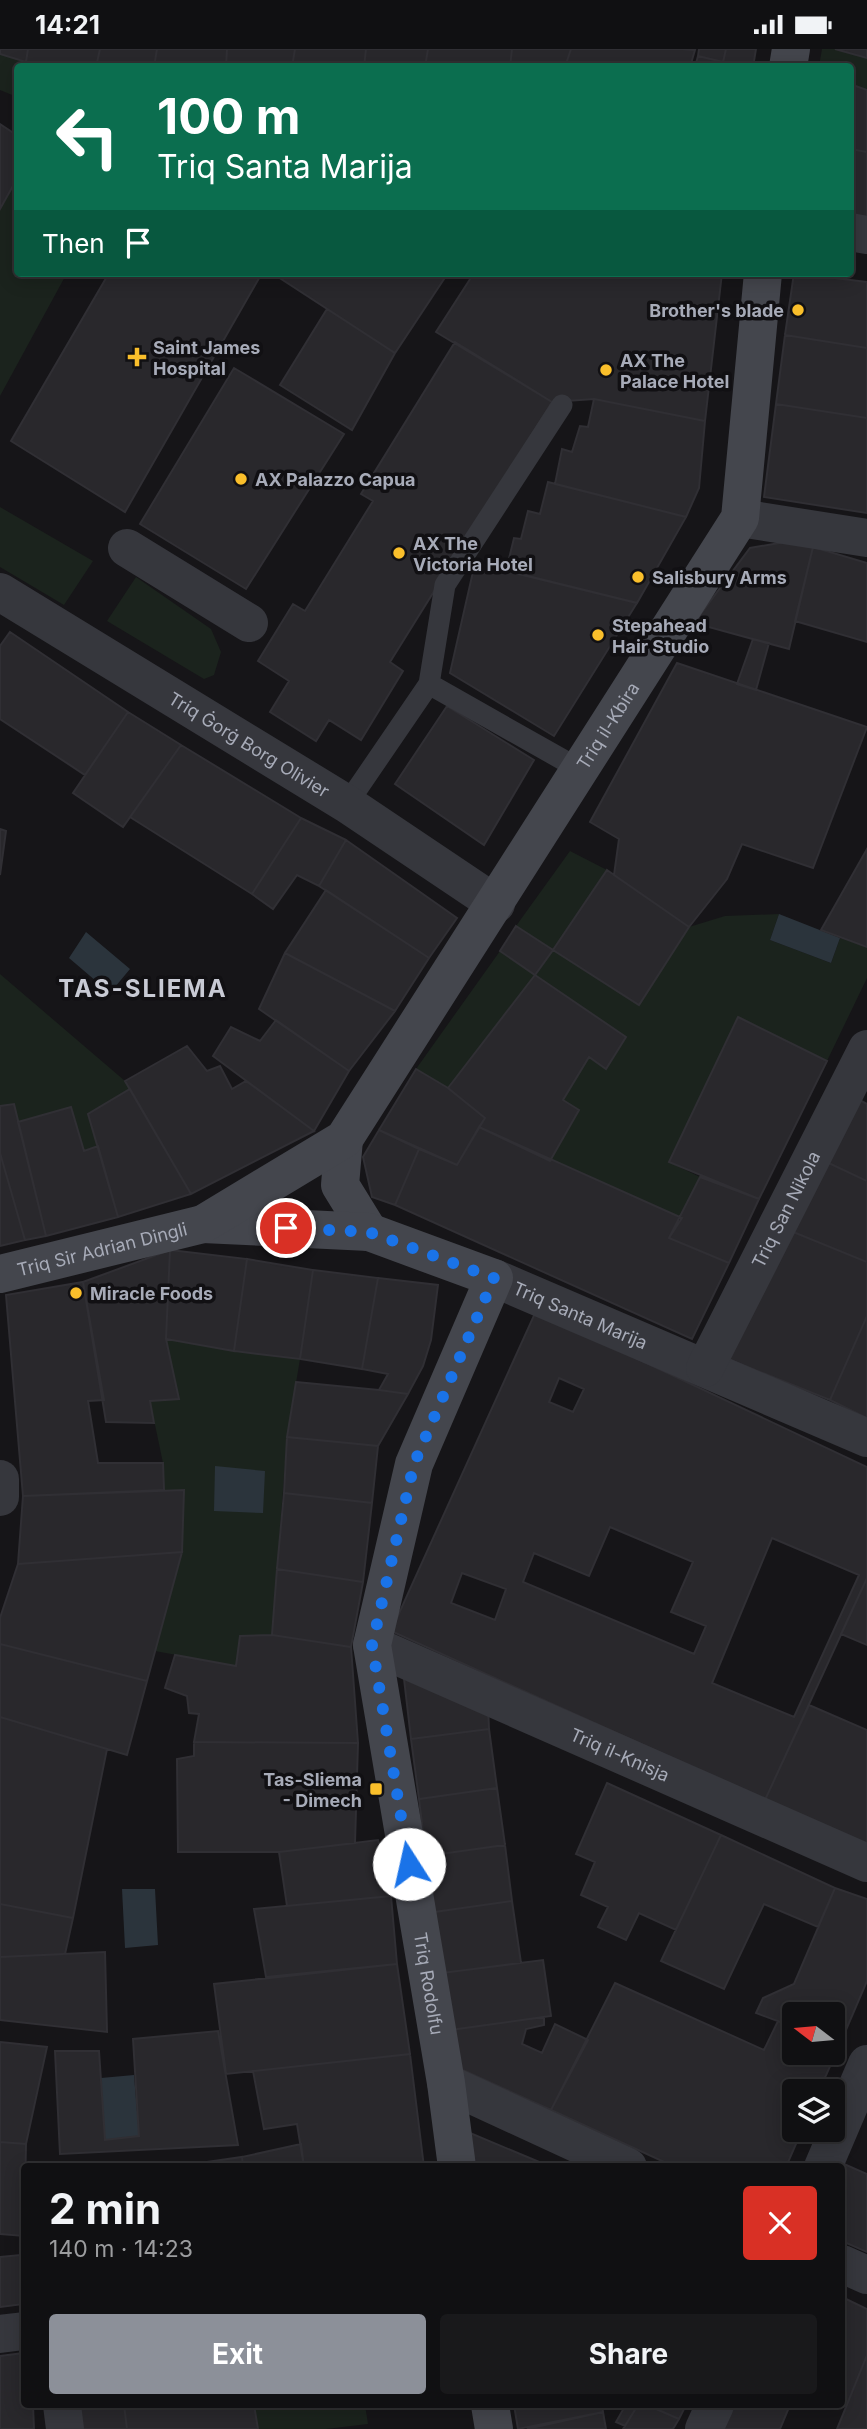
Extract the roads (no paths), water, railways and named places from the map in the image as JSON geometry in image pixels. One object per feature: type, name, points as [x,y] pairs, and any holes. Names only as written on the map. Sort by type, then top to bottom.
[{"type":"street","name":"Triq il-Kbira","points":[[203,1224],[344,1139],[581,771],[740,517],[763,277]]},
{"type":"street","points":[[740,517],[867,538]]},
{"type":"street","points":[[127,548],[249,622]]},
{"type":"street","name":"Triq Ġorġ Borg Olivier","points":[[0,591],[346,804],[496,904]]},
{"type":"street","name":"Triq San Nikola","points":[[705,1367],[867,1048]]},
{"type":"street","name":"Triq il-Kbira","points":[[344,1139],[340,1185],[369,1232]]},
{"type":"street","name":"Triq Santa Marija","points":[[203,1224],[369,1232],[494,1278],[867,1438]]},
{"type":"street","name":"Triq Sir Adrian Dingli","points":[[0,1274],[203,1224]]},
{"type":"street","name":"Triq Rodolfu","points":[[456,2163],[446,2083],[372,1645],[414,1464],[494,1278]]},
{"type":"street","points":[[0,1479],[0,1497]]},
{"type":"street","name":"Triq il-Knisja","points":[[372,1645],[867,1863]]},
{"type":"street","points":[[825,2163],[867,2064]]},
{"type":"street","points":[[446,2083],[619,2163]]},
{"type":"street","points":[[845,2265],[867,2274]]},
{"type":"street","points":[[0,2334],[21,2331]]},
{"type":"street","points":[[62,2408],[65,2429]]},
{"type":"street","points":[[704,2429],[714,2408]]},
{"type":"lane","points":[[346,804],[429,684],[444,585],[562,405]]},
{"type":"lane","points":[[429,684],[581,771]]},
{"type":"place","name":"Brother's blade","points":[[798,310]]},
{"type":"place","name":"Saint James Hospital","points":[[137,357]]},
{"type":"place","name":"AX The Palace Hotel","points":[[606,370]]},
{"type":"place","name":"AX Palazzo Capua","points":[[241,479]]},
{"type":"place","name":"AX The Victoria Hotel","points":[[399,553]]},
{"type":"place","name":"Salisbury Arms","points":[[638,577]]},
{"type":"place","name":"Stepahead Hair Studio","points":[[598,635]]},
{"type":"place","name":"Miracle Foods","points":[[76,1293]]},
{"type":"place","name":"Tas-Sliema - Dimech","points":[[376,1789]]},
{"type":"district","name":"TAS-SLIEMA","points":[[143,988]]}]
